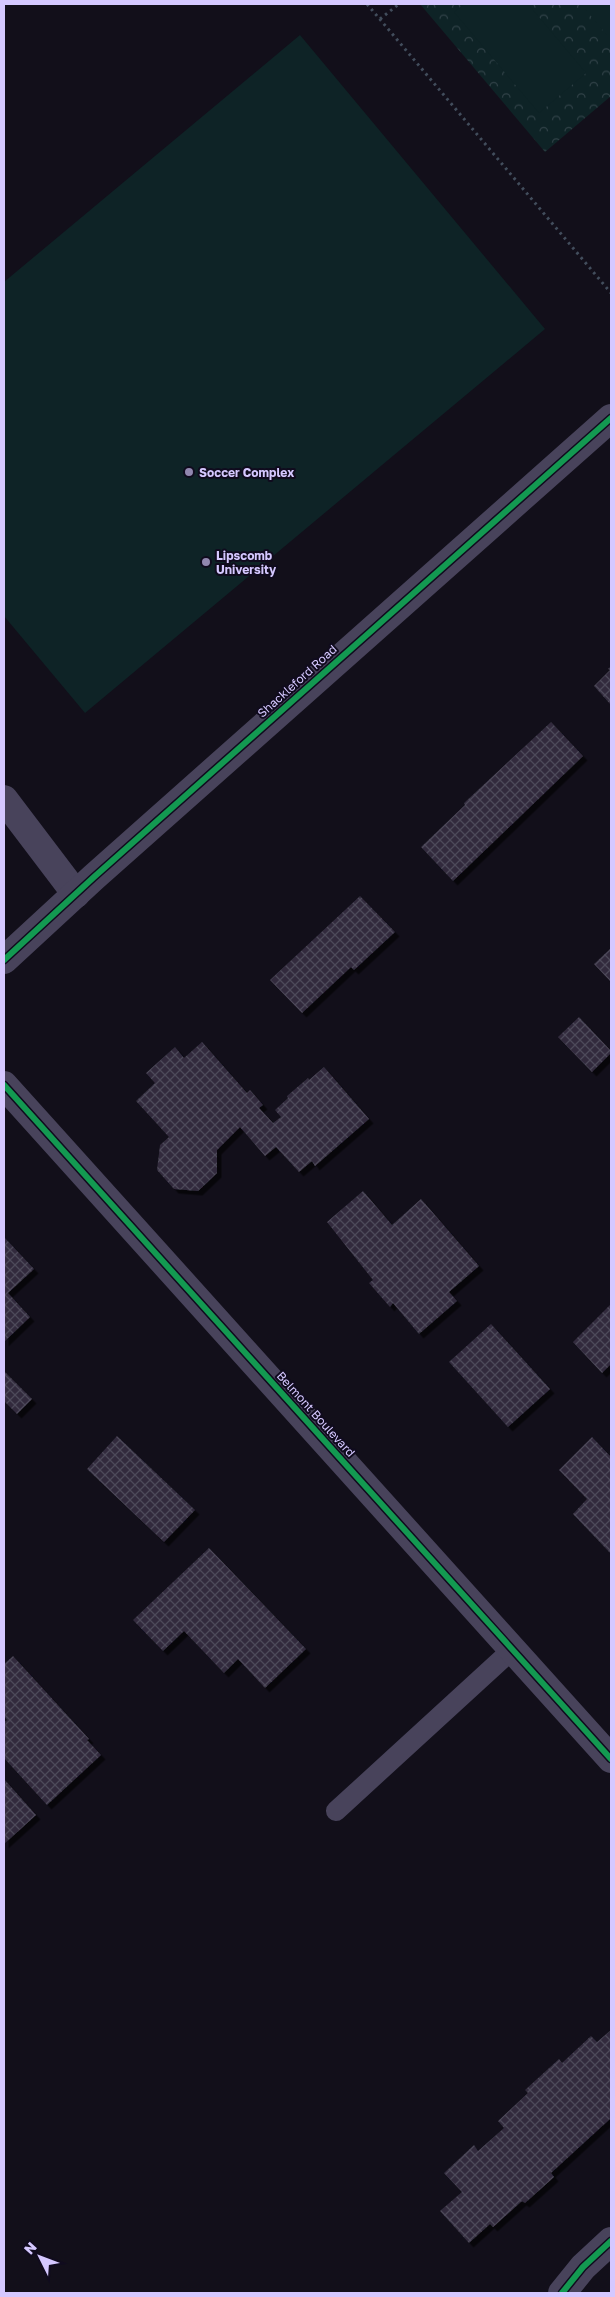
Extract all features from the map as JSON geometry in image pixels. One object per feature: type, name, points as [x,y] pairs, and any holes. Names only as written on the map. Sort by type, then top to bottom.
[{"type":"street","name":"Shackleford Road","points":[[4,960],[610,420]]},
{"type":"street","points":[[4,799],[76,894]]},
{"type":"street","name":"Belmont Boulevard","points":[[4,1085],[611,1759]]},
{"type":"street","points":[[562,2293],[583,2267],[611,2241]]},
{"type":"lane","points":[[336,1811],[513,1649]]},
{"type":"path","points":[[367,4],[611,293]]},
{"type":"path","points":[[380,20],[399,4]]},
{"type":"green space","points":[[420,4],[611,4],[611,96],[545,152]]},
{"type":"green space","points":[[464,4],[528,4],[586,73],[539,113],[454,12]]},
{"type":"green space","points":[[581,4],[611,4],[611,40]]},
{"type":"green space","name":"Soccer Complex","points":[[300,35],[545,329],[85,713],[4,616],[4,282]]},
{"type":"building","points":[[611,666],[611,705],[594,686],[610,670],[608,669]]},
{"type":"building","points":[[551,722],[583,756],[453,881],[421,847],[465,805],[464,803]]},
{"type":"building","points":[[360,896],[395,932],[354,970],[351,967],[302,1013],[270,980]]},
{"type":"building","points":[[611,948],[611,982],[594,964]]},
{"type":"building","points":[[579,1017],[611,1051],[592,1072],[558,1037]]},
{"type":"building","points":[[202,1042],[247,1093],[250,1090],[263,1105],[259,1108],[273,1123],[281,1117],[275,1110],[288,1098],[287,1096],[324,1067],[369,1119],[315,1166],[312,1161],[299,1172],[276,1147],[265,1156],[240,1127],[217,1150],[217,1173],[198,1191],[174,1189],[157,1170],[160,1145],[169,1137],[136,1101],[155,1083],[146,1073],[175,1047],[184,1058]]},
{"type":"building","points":[[363,1191],[392,1225],[421,1199],[479,1266],[449,1292],[457,1301],[419,1334],[393,1303],[390,1307],[369,1283],[373,1280],[327,1222]]},
{"type":"building","points":[[4,1237],[34,1269],[8,1293],[30,1317],[4,1342]]},
{"type":"building","points":[[611,1304],[611,1364],[602,1373],[573,1342]]},
{"type":"building","points":[[491,1324],[550,1389],[508,1427],[449,1362]]},
{"type":"building","points":[[4,1371],[32,1399],[17,1414],[4,1401]]},
{"type":"building","points":[[117,1436],[195,1510],[164,1542],[87,1469]]},
{"type":"building","points":[[592,1437],[611,1457],[611,1554],[573,1514],[587,1499],[559,1470]]},
{"type":"building","points":[[209,1548],[306,1649],[265,1688],[238,1659],[224,1673],[184,1631],[163,1651],[133,1620]]},
{"type":"building","points":[[13,1656],[89,1739],[87,1740],[101,1755],[47,1805],[4,1758],[4,1722],[7,1720],[4,1716],[4,1664]]},
{"type":"building","points":[[4,1779],[36,1815],[4,1844]]},
{"type":"building","points":[[611,2030],[611,2118],[551,2173],[554,2177],[525,2203],[522,2201],[493,2227],[490,2224],[469,2243],[440,2211],[462,2192],[444,2173],[474,2145],[478,2151],[504,2128],[498,2121],[528,2093],[525,2090],[559,2059],[562,2063],[591,2036],[597,2042]]},
{"type":"cycle path","points":[[4,960],[94,877],[611,418]]},
{"type":"cycle path","points":[[4,1085],[611,1759]]},
{"type":"cycle path","points":[[562,2293],[583,2267],[611,2241]]},
{"type":"place","name":"Soccer Complex","points":[[189,472]]},
{"type":"place","name":"Lipscomb University","points":[[206,562]]}]
